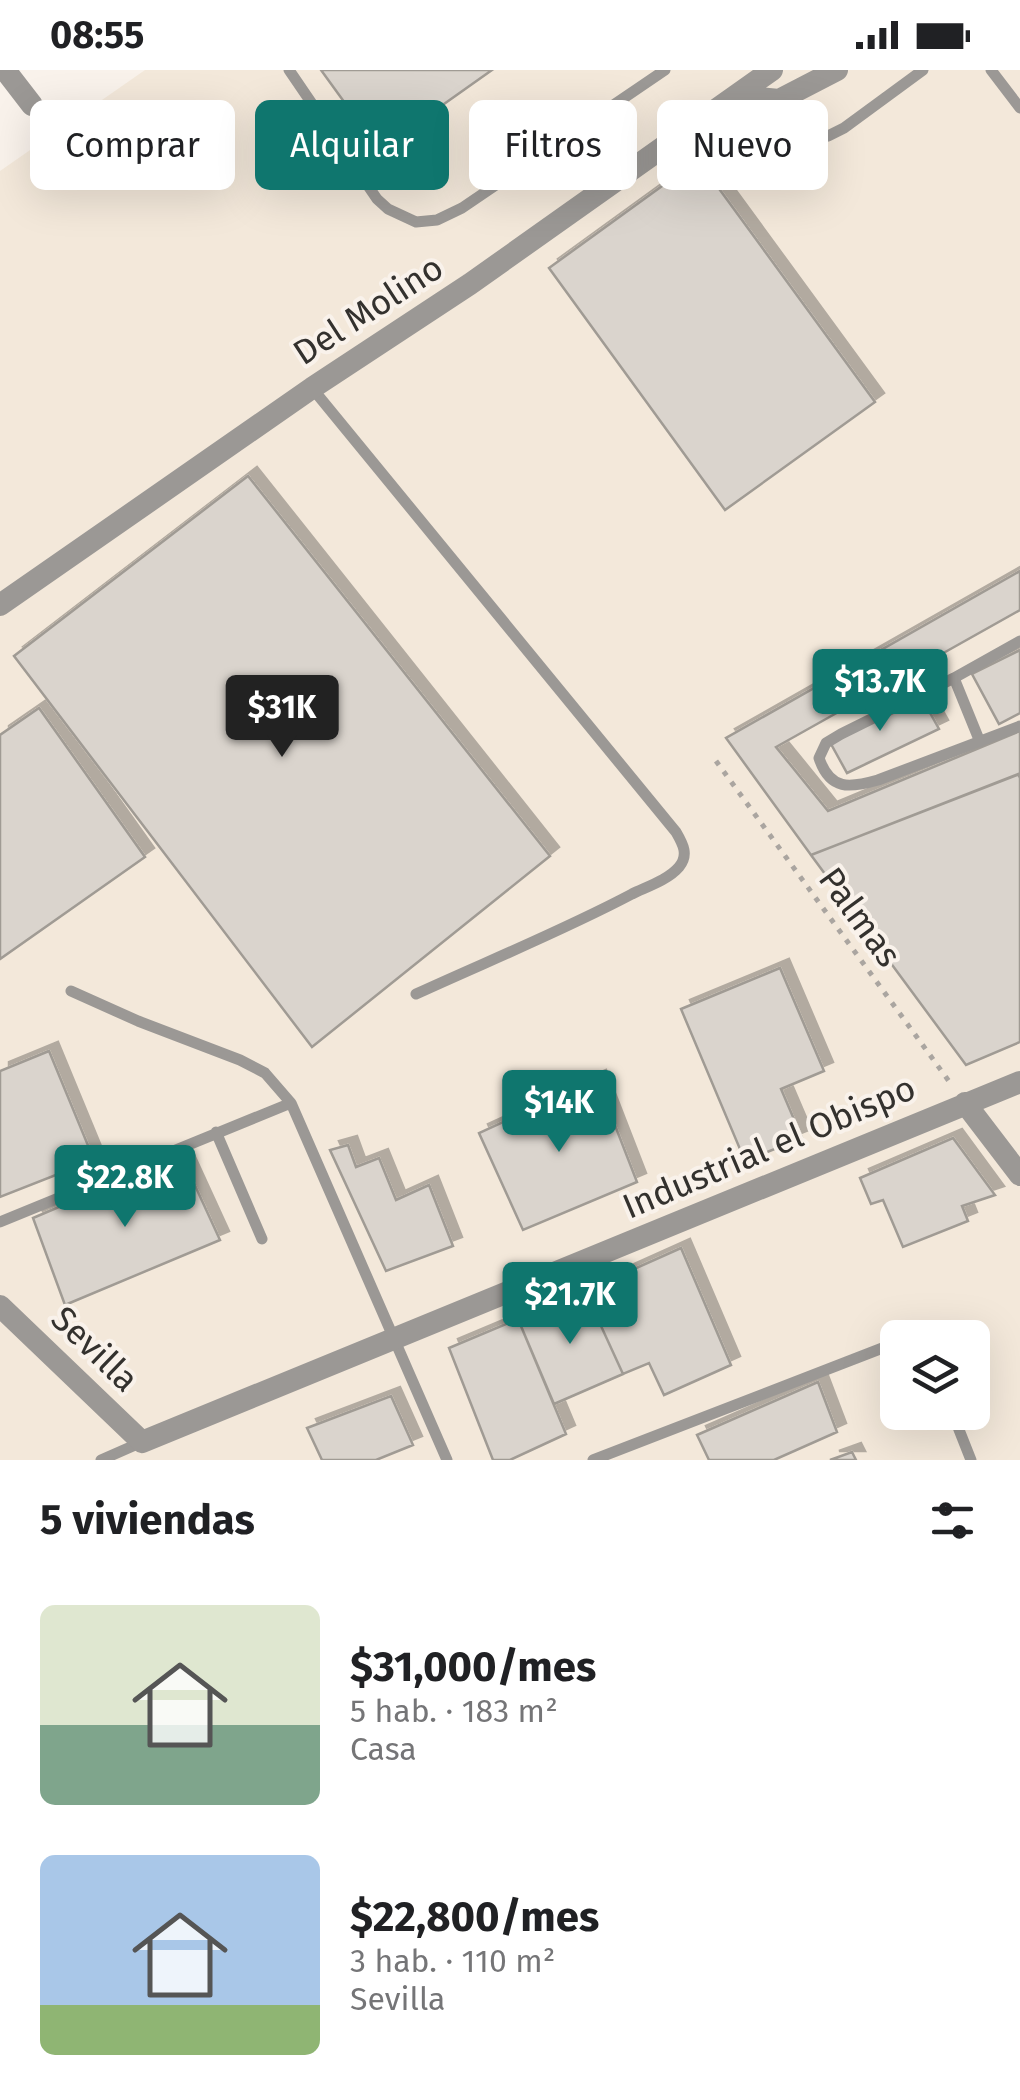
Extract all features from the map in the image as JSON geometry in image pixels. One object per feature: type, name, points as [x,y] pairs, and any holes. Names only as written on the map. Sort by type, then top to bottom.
[{"type":"street","points":[[5,70],[30,102]]},
{"type":"street","points":[[736,96],[779,100],[837,70]]},
{"type":"street","name":"Del Molino","points":[[0,605],[312,388],[470,284],[768,73]]},
{"type":"street","name":"Industrial el Obispo","points":[[142,1442],[1020,1082]]},
{"type":"street","points":[[965,1103],[1020,1175]]},
{"type":"street","name":"Sevilla","points":[[0,1306],[142,1442]]},
{"type":"lane","points":[[289,70],[377,199],[400,217],[416,222],[436,220],[462,208],[665,70]]},
{"type":"lane","points":[[828,136],[924,70]]},
{"type":"lane","points":[[992,70],[1020,108]]},
{"type":"lane","points":[[768,73],[779,100]]},
{"type":"lane","points":[[312,388],[676,832],[684,848],[678,868],[662,879],[416,994]]},
{"type":"lane","points":[[1020,641],[841,734],[826,744],[818,758],[835,782],[858,786],[1020,726]]},
{"type":"lane","points":[[954,678],[980,742]]},
{"type":"lane","points":[[71,990],[266,1073],[290,1103],[446,1460]]},
{"type":"lane","points":[[0,1222],[290,1103]]},
{"type":"lane","points":[[216,1132],[262,1239]]},
{"type":"lane","points":[[593,1460],[880,1349]]},
{"type":"lane","points":[[959,1430],[971,1460]]},
{"type":"lane","name":"Industrial el Obispo","points":[[101,1460],[142,1442]]},
{"type":"path","name":"Palmas","points":[[716,761],[965,1103]]},
{"type":"shaded area","points":[[145,70],[1020,70],[1020,1460],[0,1460],[0,171],[30,150],[30,190],[235,190],[235,100],[102,100]]},
{"type":"building","points":[[321,70],[492,70],[449,100],[343,100]]},
{"type":"building","points":[[657,190],[720,190],[875,402],[725,510],[549,268]]},
{"type":"building","points":[[248,476],[550,856],[312,1047],[14,656]]},
{"type":"building","points":[[1020,571],[1020,610],[776,747],[828,811],[1020,731],[1020,774],[811,855],[726,738]]},
{"type":"building","points":[[1020,650],[1020,713],[999,724],[972,674]]},
{"type":"building","points":[[920,695],[939,729],[847,773],[831,744]]},
{"type":"building","points":[[39,708],[145,857],[0,959],[0,735]]},
{"type":"building","points":[[1018,774],[1020,1042],[966,1065],[811,855]]},
{"type":"building","points":[[780,968],[824,1071],[781,1089],[802,1138],[745,1161],[681,1009]]},
{"type":"building","points":[[49,1051],[94,1160],[0,1197],[0,1071]]},
{"type":"building","points":[[597,1079],[637,1182],[523,1230],[479,1133]]},
{"type":"building","points":[[953,1138],[995,1195],[962,1206],[968,1221],[903,1247],[883,1200],[871,1204],[860,1178]]},
{"type":"building","points":[[348,1145],[356,1167],[379,1158],[396,1200],[429,1185],[453,1246],[386,1271],[330,1150]]},
{"type":"building","points":[[181,1155],[220,1240],[65,1305],[33,1218]]},
{"type":"building","points":[[681,1248],[731,1365],[664,1395],[649,1363],[623,1374],[585,1291]]},
{"type":"building","points":[[585,1291],[623,1374],[554,1404],[518,1319]]},
{"type":"building","points":[[518,1319],[566,1434],[510,1460],[493,1460],[449,1348]]},
{"type":"building","points":[[818,1382],[837,1432],[774,1460],[709,1460],[697,1435]]},
{"type":"building","points":[[391,1396],[413,1445],[376,1460],[322,1460],[307,1428]]},
{"type":"building","points":[[852,1452],[856,1460],[830,1460]]}]
